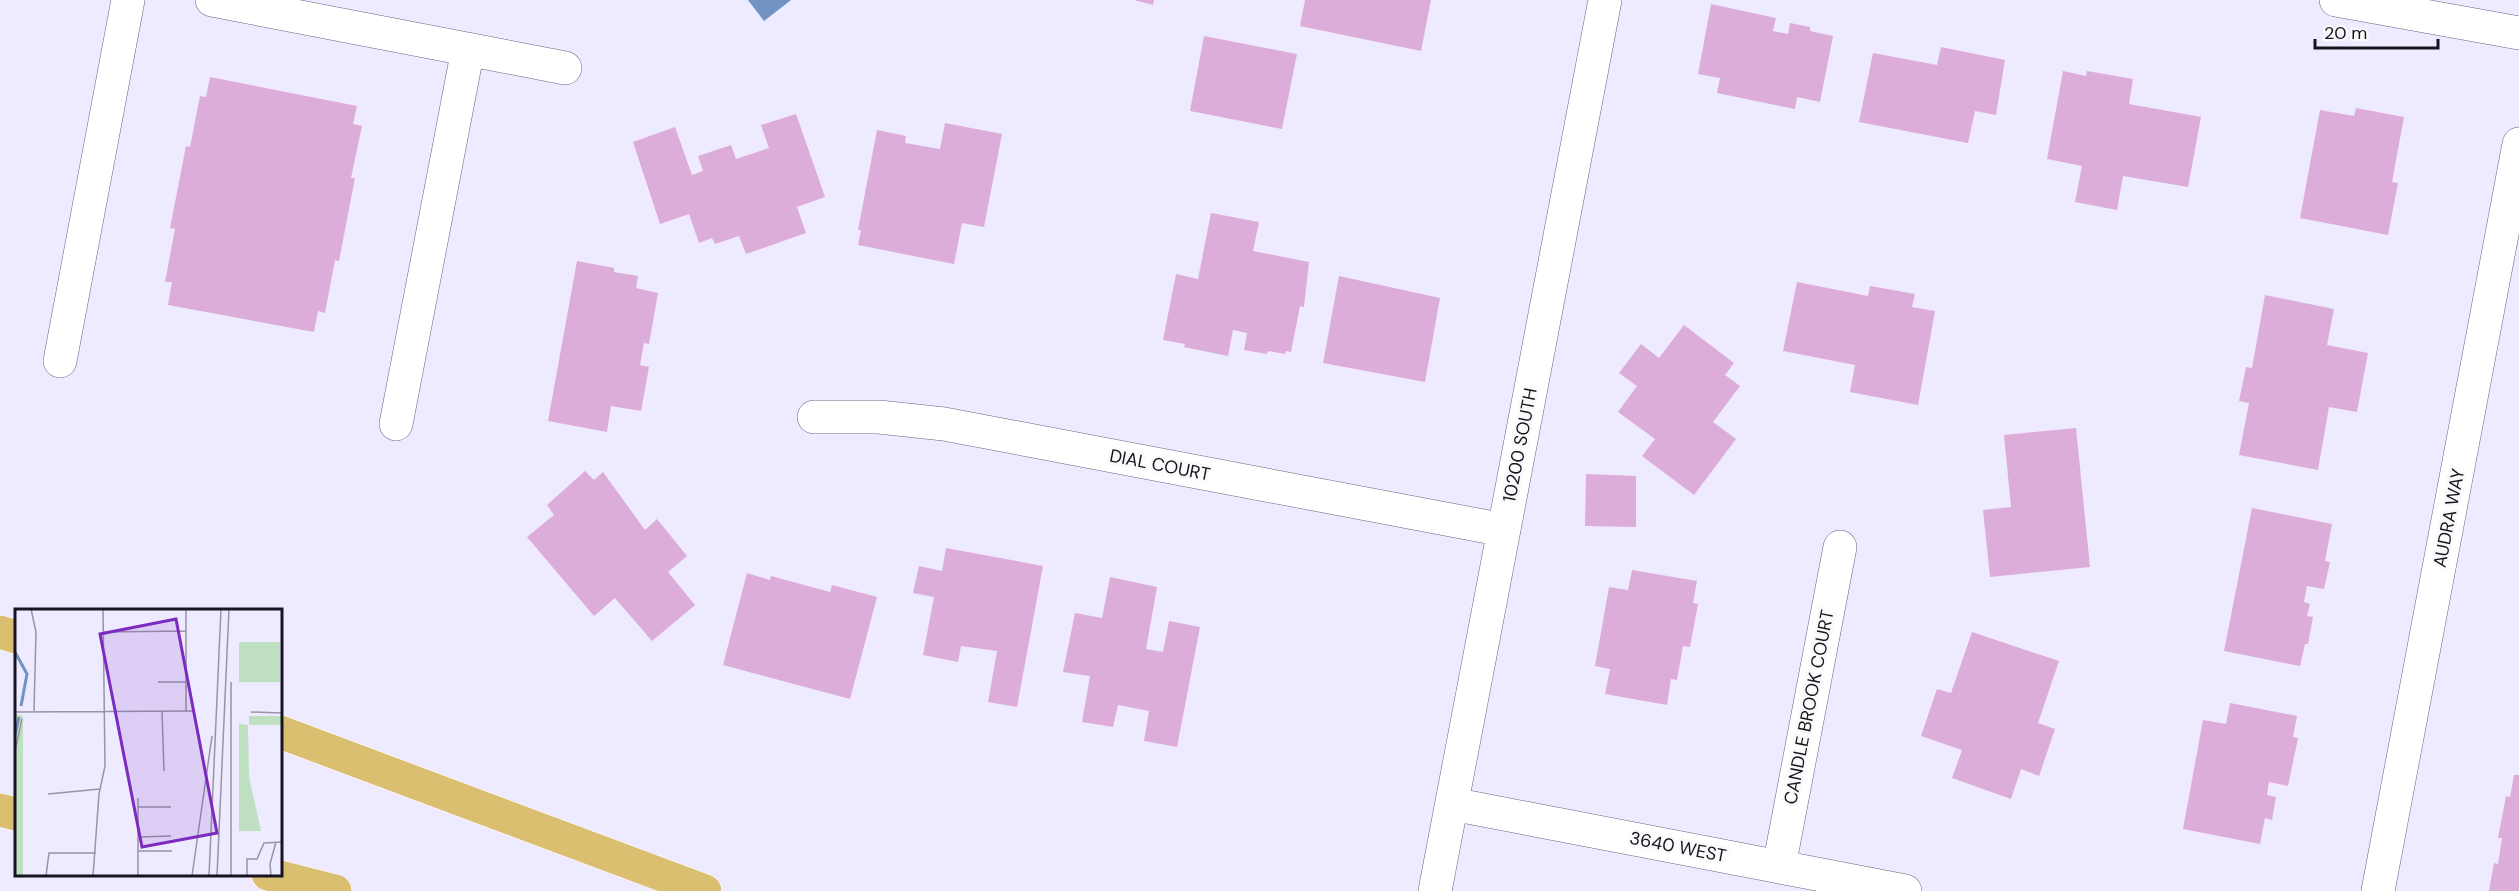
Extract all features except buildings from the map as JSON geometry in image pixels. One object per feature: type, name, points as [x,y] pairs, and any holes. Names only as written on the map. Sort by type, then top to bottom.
[{"type":"highway","points":[[0,632],[15,637]]},
{"type":"highway","points":[[282,733],[705,891]]},
{"type":"highway","points":[[0,810],[15,814]]},
{"type":"highway","points":[[276,876],[335,891]]},
{"type":"street","points":[[60,361],[128,0]]},
{"type":"street","points":[[213,0],[565,68]]},
{"type":"street","name":"10200 SOUTH","points":[[1435,891],[1605,0]]},
{"type":"street","points":[[2336,0],[2519,33]]},
{"type":"street","points":[[396,424],[468,49]]},
{"type":"street","name":"AUDRA WAY","points":[[2378,891],[2519,144]]},
{"type":"street","name":"DIAL COURT","points":[[814,417],[879,417],[944,424],[1504,530]]},
{"type":"street","name":"CANDLE BROOK COURT","points":[[1779,867],[1839,547]]},
{"type":"street","name":"3640 WEST","points":[[1452,804],[1905,891]]},
{"type":"water","points":[[748,0],[791,0],[764,21]]}]
